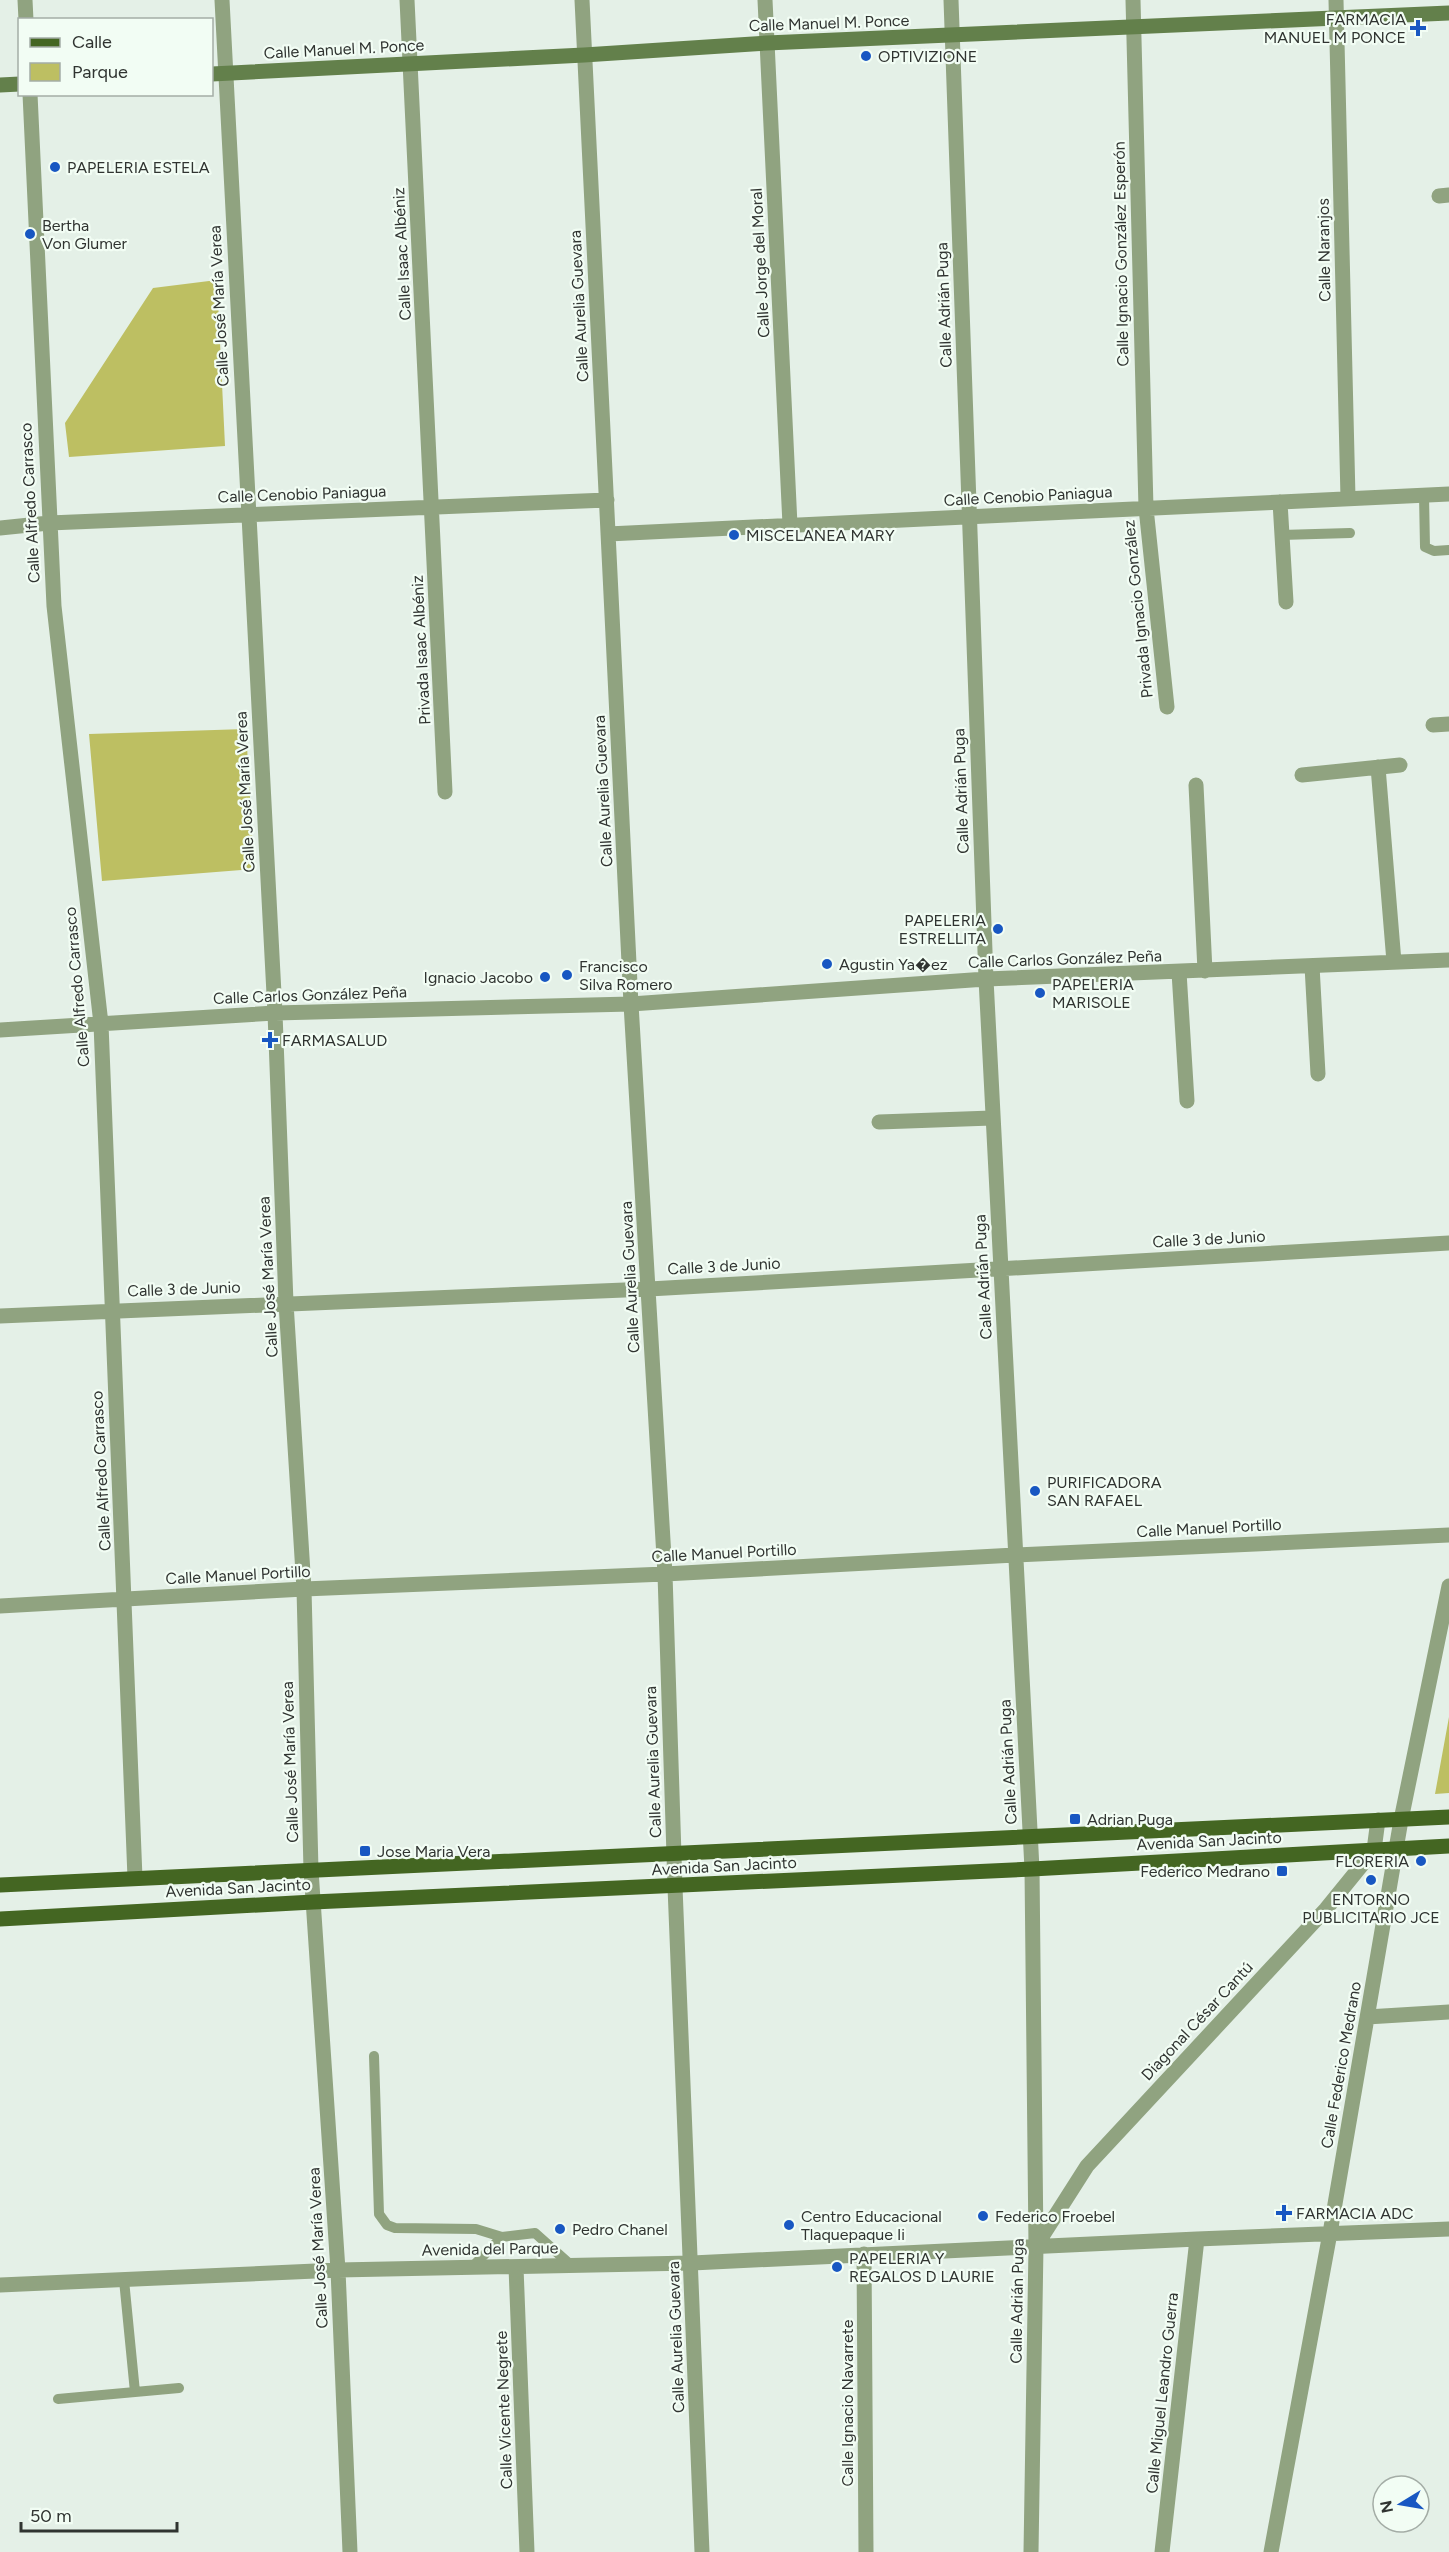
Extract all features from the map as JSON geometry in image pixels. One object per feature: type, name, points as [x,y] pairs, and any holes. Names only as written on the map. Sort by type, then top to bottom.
[{"type":"main road","name":"Avenida San Jacinto","points":[[0,1885],[1449,1817]]},
{"type":"main road","name":"Avenida San Jacinto","points":[[0,1919],[313,1902],[675,1887],[1449,1846]]},
{"type":"street","points":[[25,0],[26,18]]},
{"type":"street","name":"Calle José María Verea","points":[[222,0],[218,74],[248,514],[275,1013],[286,1303],[303,1589],[311,1869],[338,2270],[351,2552]]},
{"type":"street","name":"Calle Isaac Albéniz","points":[[407,0],[432,507]]},
{"type":"street","name":"Calle Aurelia Guevara","points":[[582,0],[632,1004],[665,1574],[675,1887],[702,2552]]},
{"type":"street","name":"Calle Jorge del Moral","points":[[765,0],[790,525]]},
{"type":"street","name":"Calle Adrián Puga","points":[[951,0],[986,980],[1032,1869],[1036,2246],[1031,2552]]},
{"type":"street","name":"Calle Ignacio González Esperón","points":[[1133,0],[1146,508]]},
{"type":"street","name":"Calle Naranjos","points":[[1336,0],[1348,498]]},
{"type":"street","name":"Calle Manuel M. Ponce","points":[[218,74],[767,43],[1336,20],[1449,13]]},
{"type":"street","points":[[0,85],[18,84]]},
{"type":"street","name":"Calle Alfredo Carrasco","points":[[30,96],[48,523],[54,606],[101,1024],[135,1878]]},
{"type":"street","name":"Calle Cenobio Paniagua","points":[[608,534],[1449,494]]},
{"type":"street","name":"Calle Cenobio Paniagua","points":[[0,528],[48,523],[607,500]]},
{"type":"street","points":[[1280,502],[1286,602]]},
{"type":"street","name":"Privada Isaac Albéniz","points":[[432,507],[445,792]]},
{"type":"street","name":"Privada Ignacio González","points":[[1146,508],[1167,707]]},
{"type":"street","points":[[1433,725],[1449,723]]},
{"type":"street","points":[[1302,775],[1400,765]]},
{"type":"street","points":[[1378,766],[1394,962]]},
{"type":"street","points":[[1196,785],[1205,971]]},
{"type":"street","name":"Calle Carlos González Peña","points":[[0,1030],[275,1013],[632,1004],[986,980],[1449,960]]},
{"type":"street","points":[[1312,966],[1318,1074]]},
{"type":"street","points":[[1179,972],[1187,1101]]},
{"type":"street","points":[[879,1122],[992,1118]]},
{"type":"street","name":"Calle 3 de Junio","points":[[0,1316],[649,1288],[1449,1243]]},
{"type":"street","name":"Calle Manuel Portillo","points":[[0,1606],[303,1589],[665,1574],[1449,1535]]},
{"type":"street","name":"Calle Federico Medrano","points":[[1271,2552],[1330,2233],[1401,1820],[1449,1586]]},
{"type":"street","points":[[1374,1850],[1378,1820]]},
{"type":"street","name":"Diagonal César Cantú","points":[[1036,2246],[1087,2166],[1326,1910],[1374,1850]]},
{"type":"street","points":[[1367,2018],[1449,2012]]},
{"type":"street","name":"Avenida del Parque","points":[[0,2286],[338,2270],[692,2263],[1449,2229]]},
{"type":"street","name":"Calle Miguel Leandro Guerra","points":[[1162,2552],[1197,2239]]},
{"type":"street","name":"Calle Ignacio Navarrete","points":[[864,2254],[866,2552]]},
{"type":"street","name":"Calle Vicente Negrete","points":[[516,2267],[527,2552]]},
{"type":"lane","points":[[1424,495],[1425,547],[1434,551],[1449,550]]},
{"type":"lane","points":[[1281,535],[1350,533]]},
{"type":"lane","points":[[374,2056],[379,2214],[382,2221],[395,2228],[476,2229],[502,2237],[535,2233],[572,2266]]},
{"type":"lane","points":[[471,2268],[502,2237]]},
{"type":"lane","points":[[124,2280],[135,2392]]},
{"type":"lane","points":[[58,2399],[179,2388]]},
{"type":"green space","points":[[217,280],[225,446],[69,457],[65,423],[153,288]]},
{"type":"green space","points":[[246,729],[254,869],[102,881],[89,734]]},
{"type":"green space","points":[[1449,1717],[1449,1793],[1435,1794]]},
{"type":"place","name":"FARMACIA MANUEL M PONCE","points":[[1418,28]]},
{"type":"place","name":"OPTIVIZIONE","points":[[866,56]]},
{"type":"place","name":"PAPELERIA ESTELA","points":[[55,167]]},
{"type":"place","name":"Bertha Von Glumer","points":[[30,234]]},
{"type":"place","name":"MISCELANEA MARY","points":[[734,535]]},
{"type":"place","name":"PAPELERIA ESTRELLITA","points":[[998,929]]},
{"type":"place","name":"Agustin Ya�ez","points":[[827,964]]},
{"type":"place","name":"Francisco Silva Romero","points":[[567,975]]},
{"type":"place","name":"Ignacio Jacobo","points":[[545,977]]},
{"type":"place","name":"PAPELERIA MARISOLE","points":[[1040,993]]},
{"type":"place","name":"FARMASALUD","points":[[270,1040]]},
{"type":"place","name":"PURIFICADORA SAN RAFAEL","points":[[1035,1491]]},
{"type":"place","name":"Adrian Puga","points":[[1075,1819]]},
{"type":"place","name":"Jose Maria Vera","points":[[365,1851]]},
{"type":"place","name":"FLORERIA","points":[[1421,1861]]},
{"type":"place","name":"Federico Medrano","points":[[1282,1871]]},
{"type":"place","name":"ENTORNO PUBLICITARIO JCE","points":[[1371,1880]]},
{"type":"place","name":"FARMACIA ADC","points":[[1284,2213]]},
{"type":"place","name":"Federico Froebel","points":[[983,2216]]},
{"type":"place","name":"Centro Educacional Tlaquepaque Ii","points":[[789,2225]]},
{"type":"place","name":"Pedro Chanel","points":[[560,2229]]},
{"type":"place","name":"PAPELERIA Y REGALOS D LAURIE","points":[[837,2267]]}]
